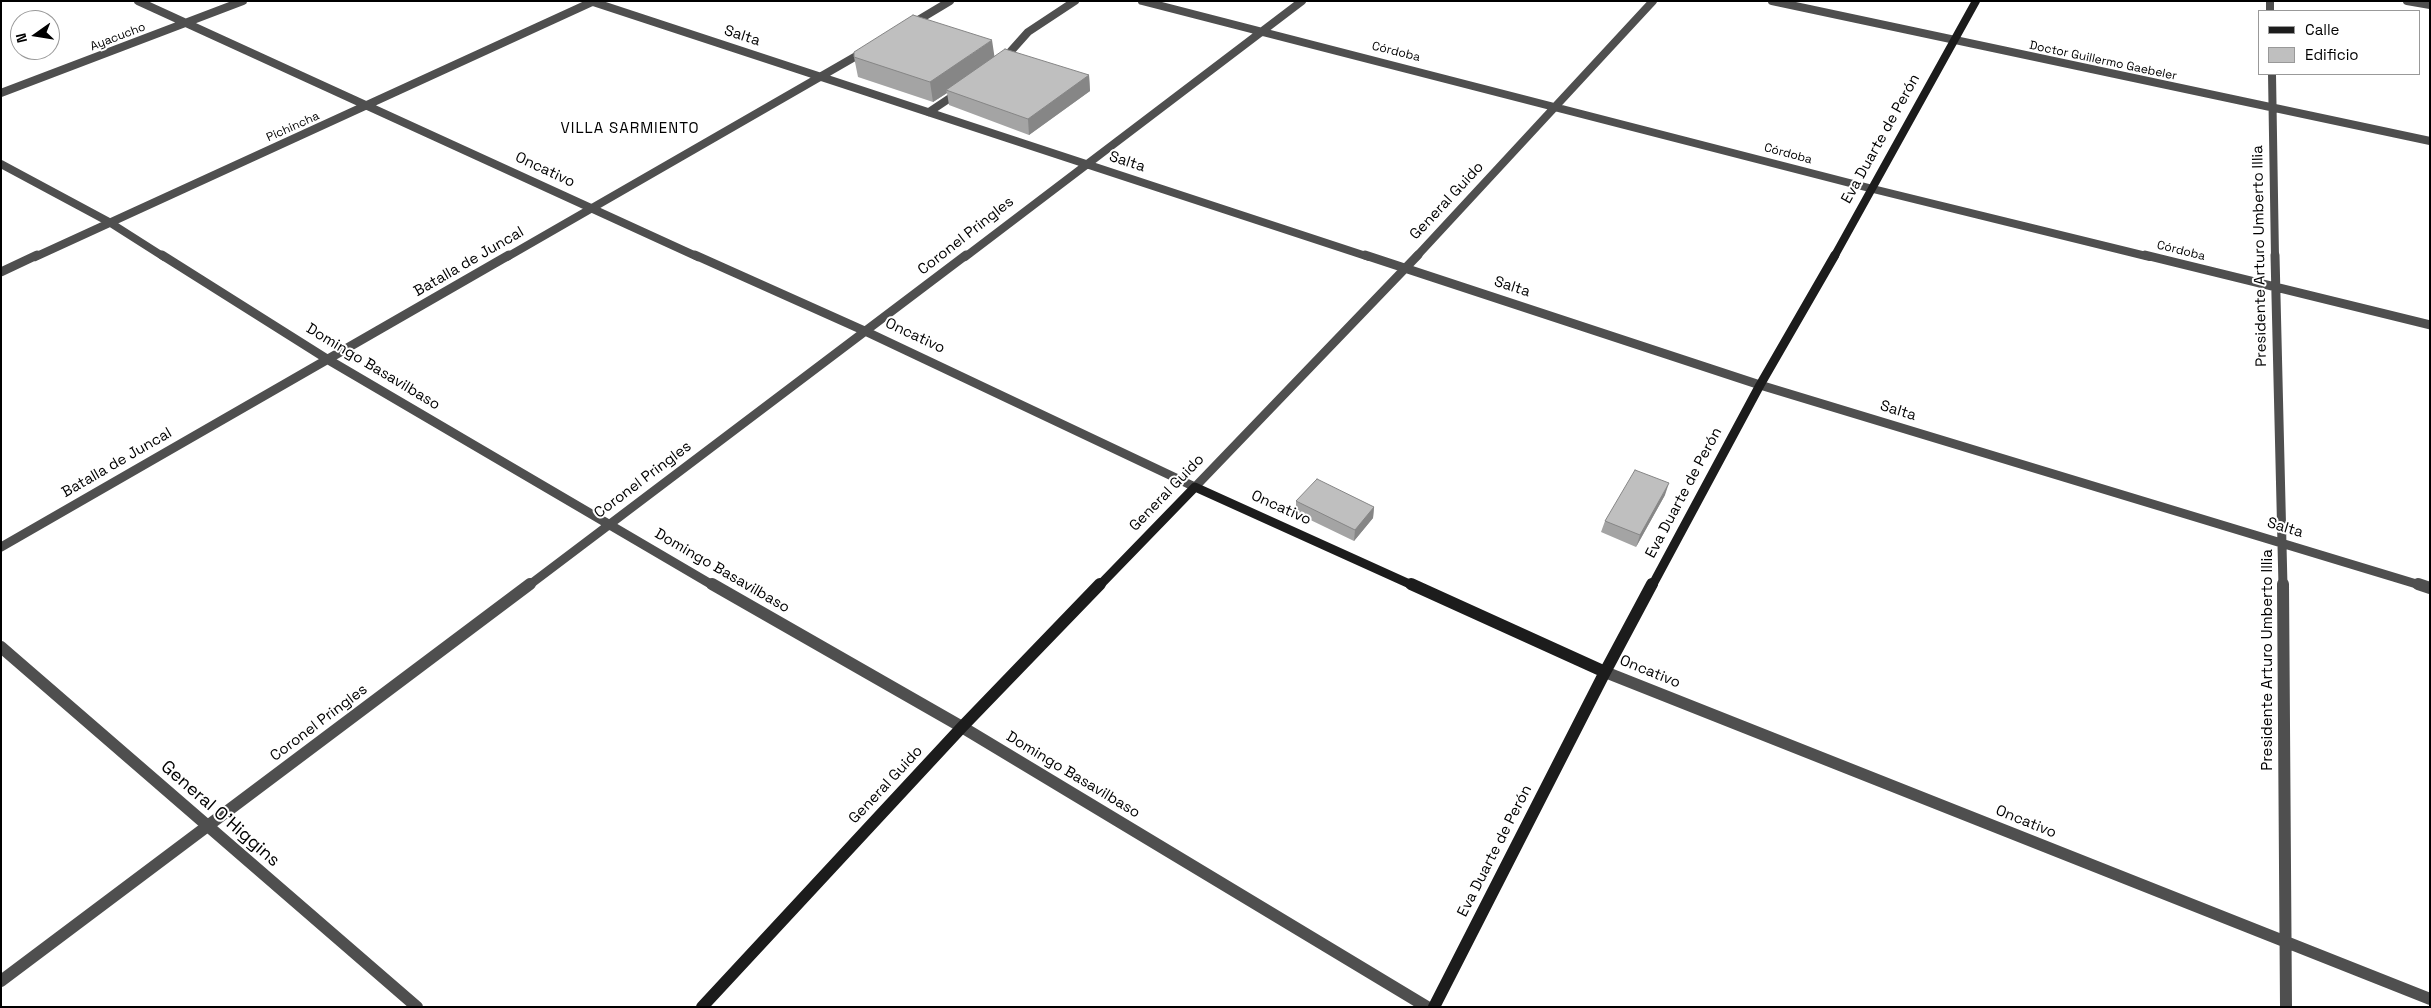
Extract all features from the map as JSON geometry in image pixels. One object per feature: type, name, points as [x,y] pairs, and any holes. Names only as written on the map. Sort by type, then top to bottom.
[{"type":"main road","name":"Eva Duarte de Perón","points":[[1434,1007],[1605,672],[1760,385],[1873,189],[1976,1]]},
{"type":"main road","name":"Oncativo","points":[[1196,487],[1605,672]]},
{"type":"main road","name":"General Guido","points":[[702,1007],[962,727],[1196,487]]},
{"type":"street","name":"Oncativo","points":[[138,1],[591,210],[867,332],[1196,487]]},
{"type":"street","name":"Ayacucho","points":[[1,93],[243,1]]},
{"type":"street","points":[[901,30],[950,1]]},
{"type":"street","points":[[998,65],[1028,32],[1075,1]]},
{"type":"street","name":"Córdoba","points":[[1142,1],[1557,106],[1873,189],[2430,325]]},
{"type":"street","name":"Coronel Pringles","points":[[1,981],[867,332],[1084,164],[1302,1]]},
{"type":"street","name":"General Guido","points":[[1196,487],[1406,268],[1653,1]]},
{"type":"street","name":"Doctor Guillermo Gaebeler","points":[[1772,1],[2430,141]]},
{"type":"street","points":[[2407,1],[2430,6]]},
{"type":"street","name":"Salta","points":[[592,2],[1760,385],[2430,588]]},
{"type":"street","name":"Pichincha","points":[[1,272],[592,2]]},
{"type":"street","name":"Batalla de Juncal","points":[[1,548],[327,359],[591,210],[876,44]]},
{"type":"street","name":"Presidente Arturo Umberto Illia","points":[[2272,75],[2275,287],[2282,543],[2286,1007]]},
{"type":"street","points":[[929,112],[967,86]]},
{"type":"street","name":"Domingo Basavilbaso","points":[[1,164],[110,222],[327,359],[608,525],[962,727],[1427,1007]]},
{"type":"street","name":"General O'Higgins","points":[[1,647],[417,1007]]},
{"type":"street","name":"Oncativo","points":[[1605,672],[2430,999]]},
{"type":"building","points":[[913,15],[992,40],[930,82],[854,57],[854,52]]},
{"type":"building","points":[[1005,49],[1089,75],[1028,119],[946,90]]},
{"type":"building","points":[[1635,470],[1669,483],[1640,535],[1605,521]]},
{"type":"building","points":[[1317,479],[1374,507],[1355,530],[1296,501]]},
{"type":"district","name":"VILLA SARMIENTO","points":[[630,129]]}]
